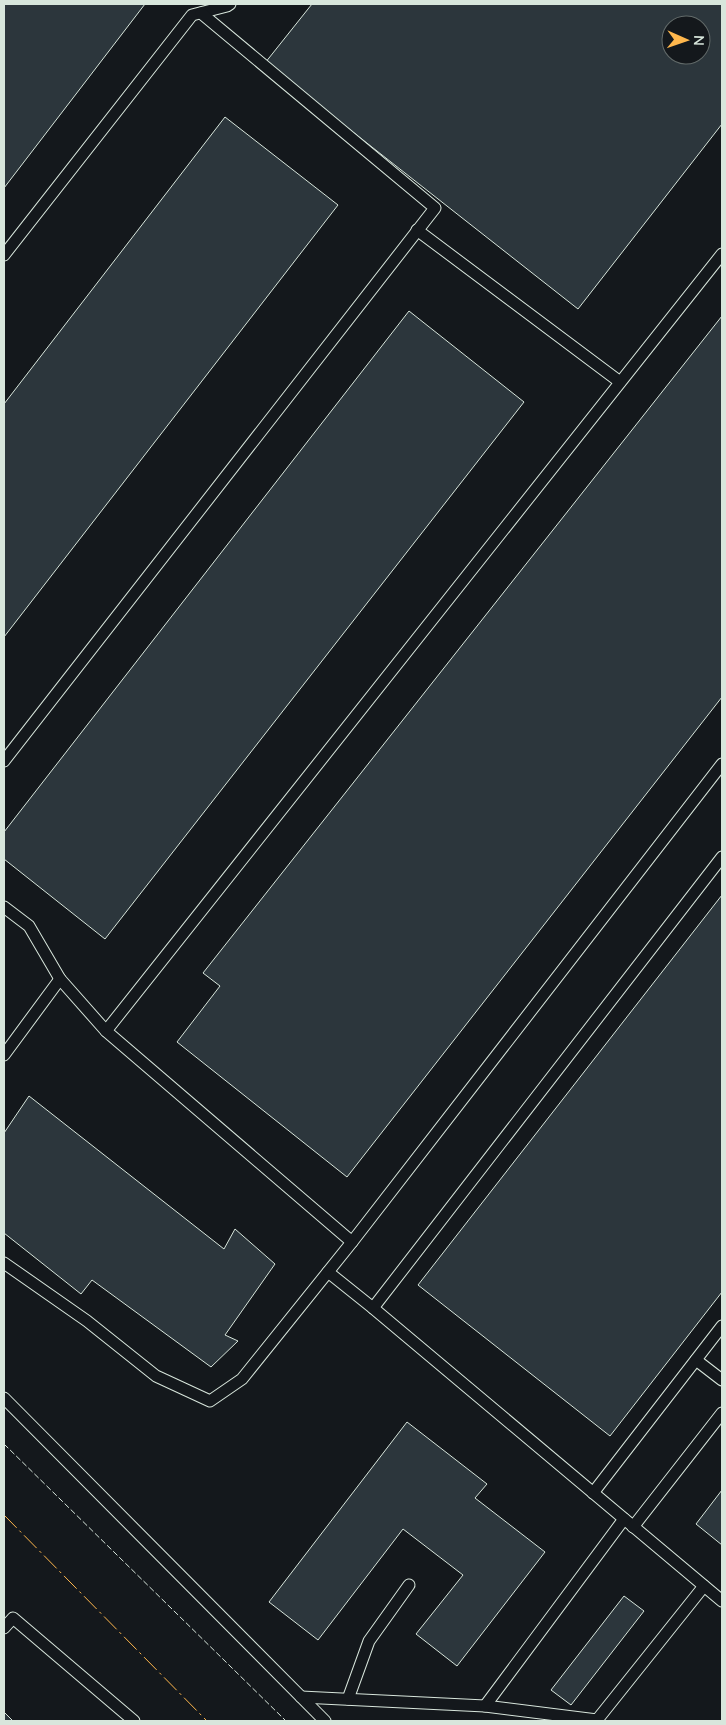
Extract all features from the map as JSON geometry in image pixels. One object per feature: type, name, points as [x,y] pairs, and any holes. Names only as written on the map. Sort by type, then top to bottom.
[{"type":"lane","points":[[4,255],[192,15],[230,4]]},
{"type":"lane","points":[[4,761],[435,208],[201,13]]},
{"type":"lane","points":[[417,230],[620,382]]},
{"type":"lane","points":[[106,1031],[722,254]]},
{"type":"lane","points":[[4,1263],[87,1321],[156,1376],[210,1401],[242,1379],[352,1242],[722,764]]},
{"type":"lane","points":[[373,1308],[722,857]]},
{"type":"lane","points":[[4,907],[29,926],[60,979],[106,1031],[352,1242]]},
{"type":"lane","points":[[4,1055],[60,979]]},
{"type":"lane","points":[[328,1272],[722,1601]]},
{"type":"lane","points":[[593,1493],[722,1326]]},
{"type":"lane","points":[[696,1360],[722,1380]]},
{"type":"lane","points":[[4,1398],[325,1721]]},
{"type":"lane","points":[[633,1527],[722,1413]]},
{"type":"lane","points":[[485,1706],[624,1519]]},
{"type":"lane","points":[[348,1699],[368,1641],[409,1586]]},
{"type":"lane","points":[[301,1697],[485,1706],[598,1720],[704,1586]]},
{"type":"lane","points":[[4,1628],[13,1618],[134,1721]]},
{"type":"building","points":[[4,4],[145,4],[4,188]]},
{"type":"building","points":[[312,4],[722,4],[722,124],[578,309],[265,63]]},
{"type":"building","points":[[225,117],[338,205],[4,637],[4,404]]},
{"type":"building","points":[[409,311],[524,402],[105,939],[4,859],[4,832]]},
{"type":"building","points":[[722,316],[722,697],[347,1177],[177,1042],[220,986],[203,973]]},
{"type":"building","points":[[722,895],[722,1292],[610,1436],[418,1285]]},
{"type":"building","points":[[29,1096],[224,1249],[235,1229],[275,1264],[225,1335],[238,1341],[211,1367],[92,1280],[81,1294],[4,1233],[4,1133]]},
{"type":"building","points":[[407,1422],[487,1484],[475,1498],[545,1552],[457,1666],[416,1634],[463,1575],[403,1529],[318,1640],[269,1602]]},
{"type":"building","points":[[722,1490],[722,1545],[696,1524]]},
{"type":"building","points":[[624,1596],[644,1611],[571,1705],[551,1690]]},
{"type":"building","points":[[4,1712],[13,1721],[4,1721]]},
{"type":"fence","points":[[4,1444],[286,1721]]},
{"type":"power","points":[[4,1515],[207,1721]]}]
